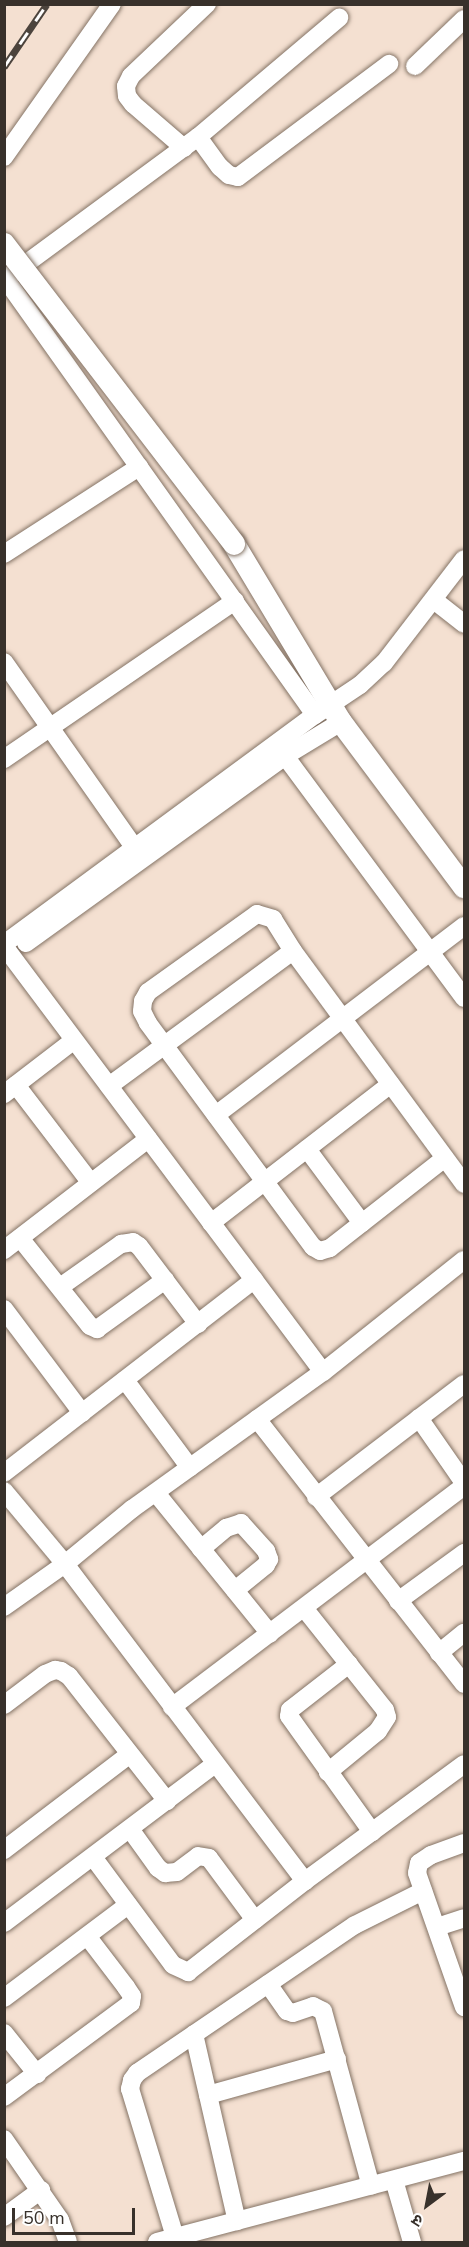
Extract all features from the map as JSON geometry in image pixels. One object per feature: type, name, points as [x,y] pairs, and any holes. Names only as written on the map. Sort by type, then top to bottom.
[{"type":"main road","points":[[4,244],[234,544],[329,714],[465,887]]},
{"type":"street","points":[[4,157],[112,4]]},
{"type":"street","points":[[207,4],[131,76],[126,86],[127,96],[133,104],[191,142],[229,175],[238,177],[389,64]]},
{"type":"street","points":[[459,4],[465,9]]},
{"type":"street","points":[[329,714],[235,602],[5,278],[191,142],[339,18]]},
{"type":"street","points":[[415,66],[465,19]]},
{"type":"street","points":[[4,554],[139,467]]},
{"type":"street","points":[[139,854],[285,756],[384,663],[435,601],[465,559]]},
{"type":"street","points":[[435,601],[465,624]]},
{"type":"street","points":[[4,759],[235,602]]},
{"type":"street","points":[[4,662],[139,854]]},
{"type":"street","points":[[323,1372],[6,951],[329,714]]},
{"type":"street","points":[[285,756],[465,998]]},
{"type":"street","points":[[445,1158],[330,1248],[320,1251],[314,1247],[164,1045],[142,1011],[143,1001],[148,992],[249,918],[257,914],[273,920],[293,951],[465,1184]]},
{"type":"street","points":[[216,1115],[465,926]]},
{"type":"street","points":[[109,1086],[293,951]]},
{"type":"street","points":[[74,1040],[10,1090],[91,1183]]},
{"type":"street","points":[[211,1223],[391,1084]]},
{"type":"street","points":[[4,1250],[148,1139]]},
{"type":"street","points":[[307,1149],[363,1223]]},
{"type":"street","points":[[20,1238],[90,1326],[97,1329],[165,1281]]},
{"type":"street","points":[[60,1287],[127,1241],[139,1246],[198,1324]]},
{"type":"street","points":[[4,1607],[461,1270]]},
{"type":"street","points":[[4,1473],[254,1281]]},
{"type":"street","points":[[4,1309],[82,1413]]},
{"type":"street","points":[[125,1380],[190,1468]]},
{"type":"street","points":[[316,1497],[465,1384]]},
{"type":"street","points":[[172,1707],[465,1485],[419,1418]]},
{"type":"street","points":[[257,1419],[365,1560],[465,1684]]},
{"type":"street","points":[[4,1491],[64,1564],[305,1881]]},
{"type":"street","points":[[156,1493],[270,1634]]},
{"type":"street","points":[[201,1549],[226,1528],[241,1523],[266,1551],[269,1559],[266,1565],[235,1590]]},
{"type":"street","points":[[398,1601],[465,1553]]},
{"type":"street","points":[[304,1608],[385,1710],[387,1717],[378,1731],[328,1772]]},
{"type":"street","points":[[439,1653],[465,1633]]},
{"type":"street","points":[[349,1664],[290,1710],[292,1722],[372,1832]]},
{"type":"street","points":[[4,1705],[45,1674],[55,1670],[61,1671],[69,1676],[167,1801]]},
{"type":"street","points":[[4,1850],[130,1754]]},
{"type":"street","points":[[4,1923],[215,1764]]},
{"type":"street","points":[[93,1857],[173,1965],[188,1972],[305,1881],[465,1764]]},
{"type":"street","points":[[130,1829],[165,1873],[177,1872],[198,1856],[208,1858],[255,1920]]},
{"type":"street","points":[[465,1843],[430,1855],[419,1863],[417,1873],[465,2007]]},
{"type":"street","points":[[176,2238],[130,2089],[132,2080],[137,2073],[355,1925],[423,1891]]},
{"type":"street","points":[[4,1998],[128,1905]]},
{"type":"street","points":[[436,1927],[465,1918]]},
{"type":"street","points":[[4,2097],[131,2003],[132,1996],[87,1936]]},
{"type":"street","points":[[268,1984],[287,2011],[293,2013],[313,2006],[323,2011],[371,2186]]},
{"type":"street","points":[[4,2033],[37,2074]]},
{"type":"street","points":[[194,2034],[237,2221]]},
{"type":"street","points":[[208,2095],[337,2059]]},
{"type":"street","points":[[4,2139],[60,2220],[68,2242]]},
{"type":"street","points":[[157,2242],[465,2161]]},
{"type":"street","points":[[394,2180],[412,2242]]},
{"type":"street","points":[[4,2217],[41,2190]]},
{"type":"railway","points":[[4,67],[47,4]]}]
